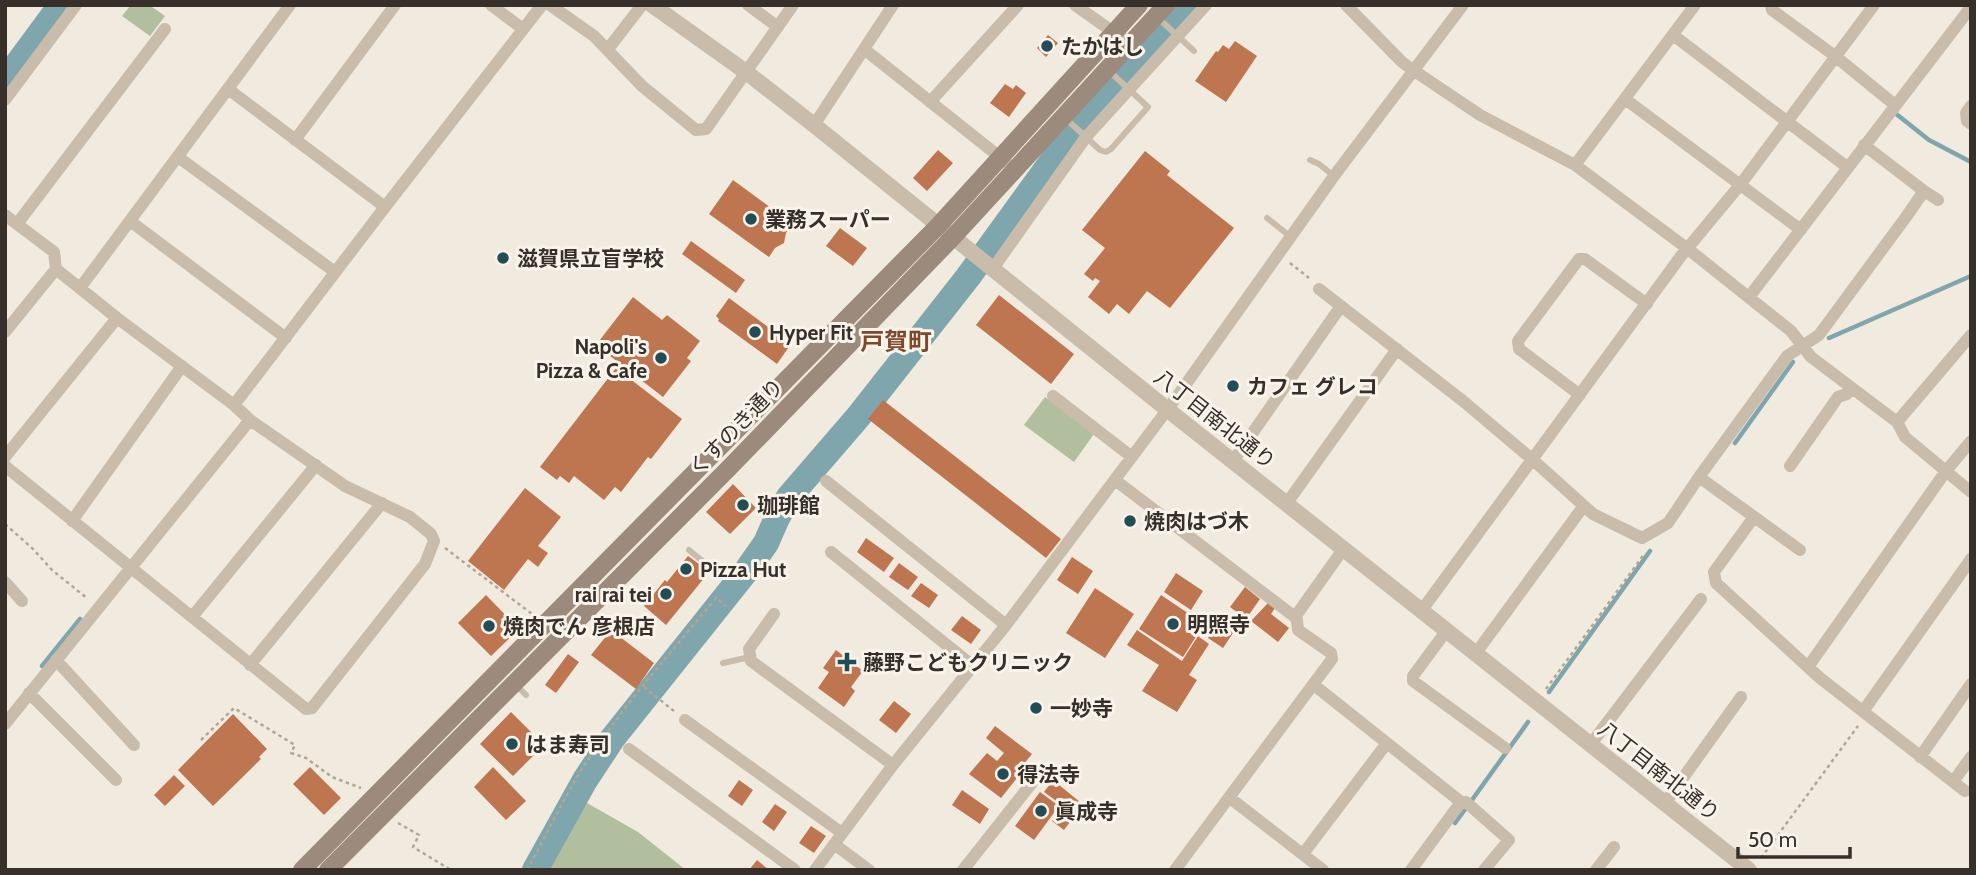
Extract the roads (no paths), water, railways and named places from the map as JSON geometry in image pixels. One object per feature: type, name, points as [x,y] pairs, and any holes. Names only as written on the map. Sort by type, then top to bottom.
[{"type":"main road","name":"くすのき通り","points":[[328,870],[520,689],[733,472],[946,231],[1000,157],[1139,5]]},
{"type":"main road","name":"くすのき通り","points":[[302,870],[946,231],[1069,121],[1112,73],[1130,44],[1162,15]]},
{"type":"street","points":[[5,100],[76,5]]},
{"type":"street","points":[[80,288],[290,5]]},
{"type":"street","points":[[295,140],[395,5]]},
{"type":"street","points":[[491,5],[523,29]]},
{"type":"street","points":[[234,405],[542,5]]},
{"type":"street","points":[[550,5],[584,27],[642,86],[696,130],[706,129],[793,5]]},
{"type":"street","points":[[608,49],[642,5]]},
{"type":"street","name":"八丁目南北通り","points":[[652,5],[746,72],[814,125],[1168,410],[1665,803],[1753,867]]},
{"type":"street","points":[[748,5],[778,27]]},
{"type":"street","points":[[814,125],[893,5]]},
{"type":"street","points":[[930,102],[1017,5]]},
{"type":"street","points":[[1075,5],[1130,44]]},
{"type":"street","points":[[984,263],[1084,135],[1206,5]]},
{"type":"street","points":[[1346,5],[1413,70],[1480,115],[1575,165],[1688,249],[1791,331],[1811,357],[1898,422],[1905,437],[1971,492]]},
{"type":"street","points":[[815,870],[945,695],[1006,625],[1168,410],[1334,176],[1462,5]]},
{"type":"street","points":[[1575,165],[1695,5]]},
{"type":"street","points":[[1771,5],[1772,9],[1895,104]]},
{"type":"street","points":[[1422,610],[1688,249],[1740,185],[1874,5]]},
{"type":"street","points":[[1749,297],[1971,7]]},
{"type":"street","points":[[17,224],[165,29]]},
{"type":"street","points":[[1673,35],[1847,167]]},
{"type":"street","points":[[864,49],[1016,170]]},
{"type":"street","points":[[228,89],[385,207]]},
{"type":"street","points":[[1625,99],[1801,230]]},
{"type":"street","points":[[1971,106],[1966,113],[1967,121],[1971,124]]},
{"type":"street","points":[[1864,145],[1938,200]]},
{"type":"street","points":[[178,157],[335,272]]},
{"type":"street","points":[[1319,289],[1533,460],[1583,507],[1642,538],[1668,523],[1787,356],[1819,335],[1924,191]]},
{"type":"street","points":[[5,215],[54,252],[56,269],[250,420],[345,486],[410,517],[431,534],[434,541],[425,564],[379,620],[342,673],[312,708],[306,709],[5,466]]},
{"type":"street","points":[[130,221],[286,338]]},
{"type":"street","points":[[1580,395],[1519,349],[1518,341],[1579,259],[1585,258],[1647,304]]},
{"type":"street","points":[[5,332],[56,269]]},
{"type":"street","points":[[1233,461],[1341,306]]},
{"type":"street","points":[[5,457],[117,318]]},
{"type":"street","points":[[1898,422],[1971,335]]},
{"type":"street","points":[[1287,503],[1397,349]]},
{"type":"street","points":[[72,521],[181,366]]},
{"type":"street","points":[[1790,466],[1838,397],[1847,394],[1852,388]]},
{"type":"street","points":[[1053,396],[1132,457]]},
{"type":"street","points":[[5,724],[250,420]]},
{"type":"street","points":[[1808,667],[1946,471],[1971,441]]},
{"type":"street","points":[[192,617],[316,465]]},
{"type":"street","points":[[1699,477],[1800,550]]},
{"type":"street","points":[[1115,480],[1295,617],[1298,630],[1331,653],[1332,659],[1175,870]]},
{"type":"street","points":[[827,481],[1006,625]]},
{"type":"street","points":[[250,665],[382,503]]},
{"type":"street","points":[[1476,653],[1583,507]]},
{"type":"street","points":[[1754,517],[1714,572],[1716,583],[1808,667],[1965,791]]},
{"type":"street","points":[[1295,617],[1344,548]]},
{"type":"street","points":[[831,552],[973,666]]},
{"type":"street","points":[[1864,710],[1971,558]]},
{"type":"street","points":[[5,582],[22,601]]},
{"type":"street","points":[[1591,744],[1701,599]]},
{"type":"street","points":[[774,614],[748,649],[751,661],[859,737],[893,765]]},
{"type":"street","points":[[1447,629],[1413,676],[1413,681],[1505,748]]},
{"type":"street","points":[[56,660],[134,745]]},
{"type":"street","points":[[1920,757],[1971,684]]},
{"type":"street","points":[[1314,685],[1461,802],[1466,802],[1509,840],[1485,870]]},
{"type":"street","points":[[29,693],[116,780]]},
{"type":"street","points":[[1665,803],[1741,697]]},
{"type":"street","points":[[685,720],[838,838],[869,870]]},
{"type":"street","points":[[1303,854],[1387,743]]},
{"type":"street","points":[[629,749],[794,870]]},
{"type":"street","points":[[1953,782],[1971,757]]},
{"type":"street","points":[[963,870],[1035,779]]},
{"type":"street","points":[[1230,797],[1323,870]]},
{"type":"street","points":[[1411,870],[1461,802]]},
{"type":"street","points":[[1596,870],[1614,847]]},
{"type":"lane","points":[[1162,15],[1176,34],[1194,51]]},
{"type":"lane","points":[[1069,121],[1100,150],[1106,152],[1137,121],[1148,107],[1112,73]]},
{"type":"lane","points":[[1310,160],[1334,176]]},
{"type":"lane","points":[[1267,218],[1291,237]]},
{"type":"lane","points":[[689,550],[716,572]]},
{"type":"lane","points":[[723,663],[750,657]]},
{"type":"waterway","points":[[5,81],[61,5]]},
{"type":"waterway","points":[[535,870],[585,780],[612,739],[747,570],[766,543],[789,497],[858,417],[968,277],[1061,149],[1192,5]]},
{"type":"waterway","points":[[1895,113],[1929,140],[1971,162]]},
{"type":"waterway","points":[[1829,338],[1971,276]]},
{"type":"waterway","points":[[1735,443],[1793,362]]},
{"type":"waterway","points":[[1549,692],[1650,551]]},
{"type":"waterway","points":[[42,666],[80,619]]},
{"type":"waterway","points":[[1472,800],[1528,722]]},
{"type":"waterway","points":[[1455,823],[1466,808]]},
{"type":"place","name":"たかはし","points":[[1047,46]]},
{"type":"place","name":"業務スーパー","points":[[751,219]]},
{"type":"place","name":"滋賀県立盲学校","points":[[503,258]]},
{"type":"place","name":"Hyper Fit","points":[[755,332]]},
{"type":"place","name":"Napoli's Pizza & Cafe","points":[[661,358]]},
{"type":"place","name":"カフェ グレコ","points":[[1233,386]]},
{"type":"place","name":"珈琲館","points":[[743,505]]},
{"type":"place","name":"焼肉はづ木","points":[[1130,521]]},
{"type":"place","name":"Pizza Hut","points":[[686,569]]},
{"type":"place","name":"rai rai tei","points":[[666,594]]},
{"type":"place","name":"明照寺","points":[[1173,624]]},
{"type":"place","name":"焼肉でん 彦根店","points":[[489,626]]},
{"type":"place","name":"藤野こどもクリニック","points":[[847,662]]},
{"type":"place","name":"一妙寺","points":[[1036,708]]},
{"type":"place","name":"はま寿司","points":[[512,744]]},
{"type":"place","name":"得法寺","points":[[1003,774]]},
{"type":"place","name":"眞成寺","points":[[1041,811]]},
{"type":"district","name":"戸賀町","points":[[896,341]]}]
